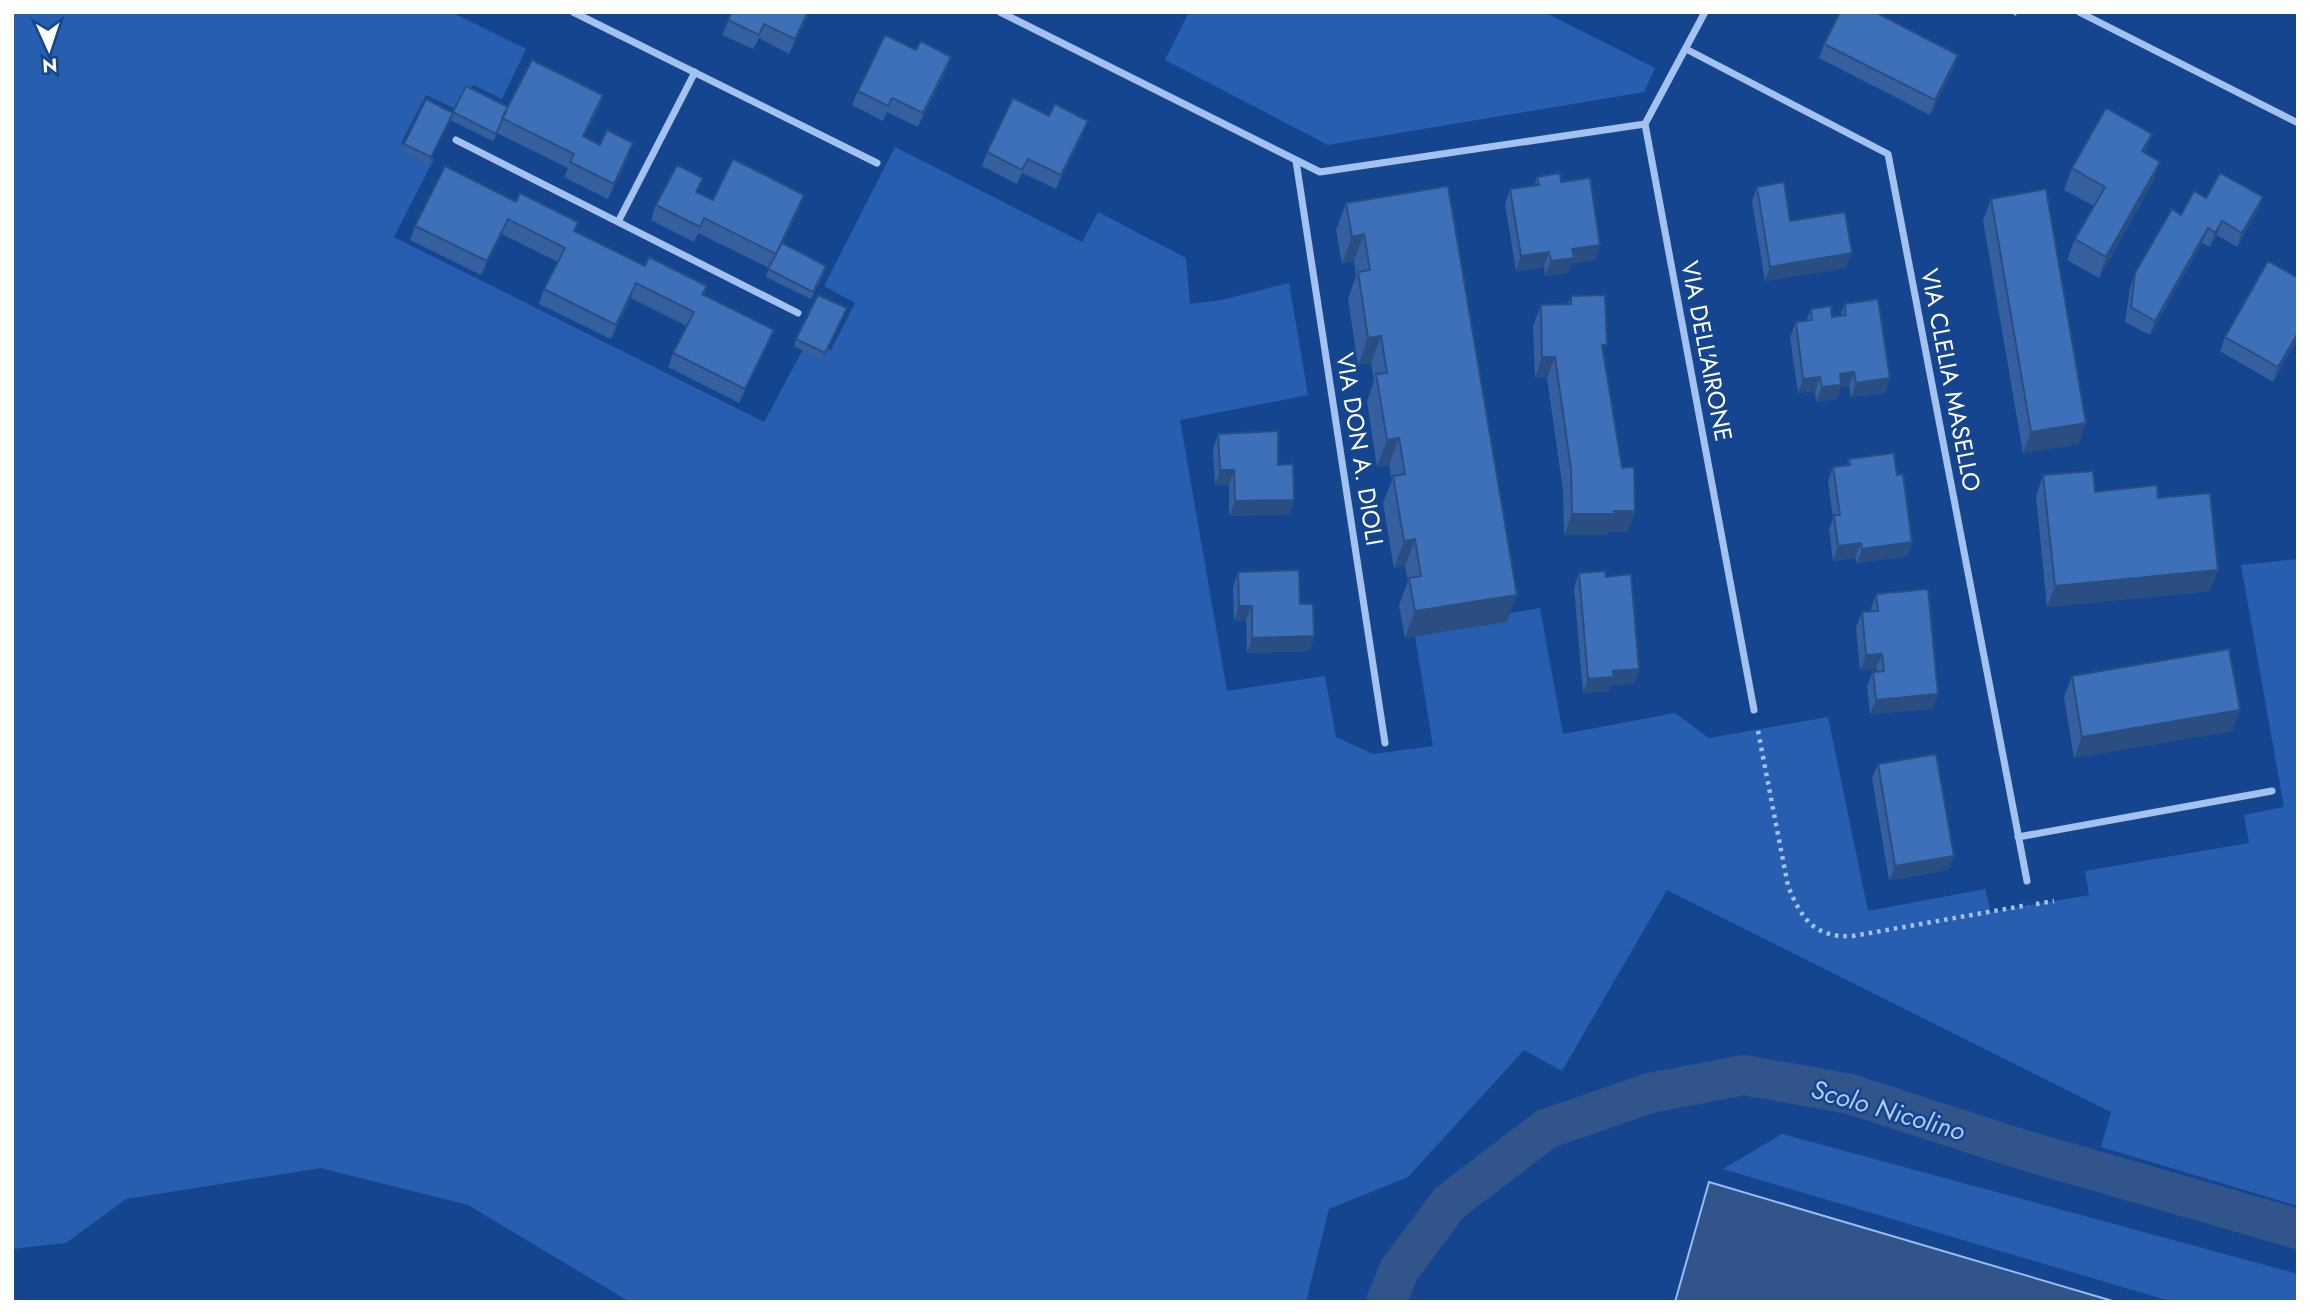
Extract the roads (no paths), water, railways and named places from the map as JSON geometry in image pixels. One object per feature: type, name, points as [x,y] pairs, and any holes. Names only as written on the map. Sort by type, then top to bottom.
[{"type":"street","points":[[573,12],[877,163]]},
{"type":"street","points":[[1000,12],[1320,172],[1645,124],[1705,12]]},
{"type":"street","points":[[2079,12],[2298,123]]},
{"type":"street","name":"VIA CLELIA MASELLO","points":[[1686,49],[1888,154],[2028,881]]},
{"type":"street","points":[[618,222],[695,72]]},
{"type":"street","name":"VIA DELL'AIRONE","points":[[1645,124],[1754,710]]},
{"type":"street","points":[[456,140],[798,313]]},
{"type":"street","name":"VIA DON A. DIOLI","points":[[1296,161],[1385,743]]},
{"type":"street","points":[[2018,837],[2272,791]]},
{"type":"waterway","name":"Scolo Nicolino","points":[[1386,1302],[1399,1270],[1449,1203],[1546,1129],[1650,1093],[1744,1075],[1850,1094],[2017,1148],[2298,1229]]}]
